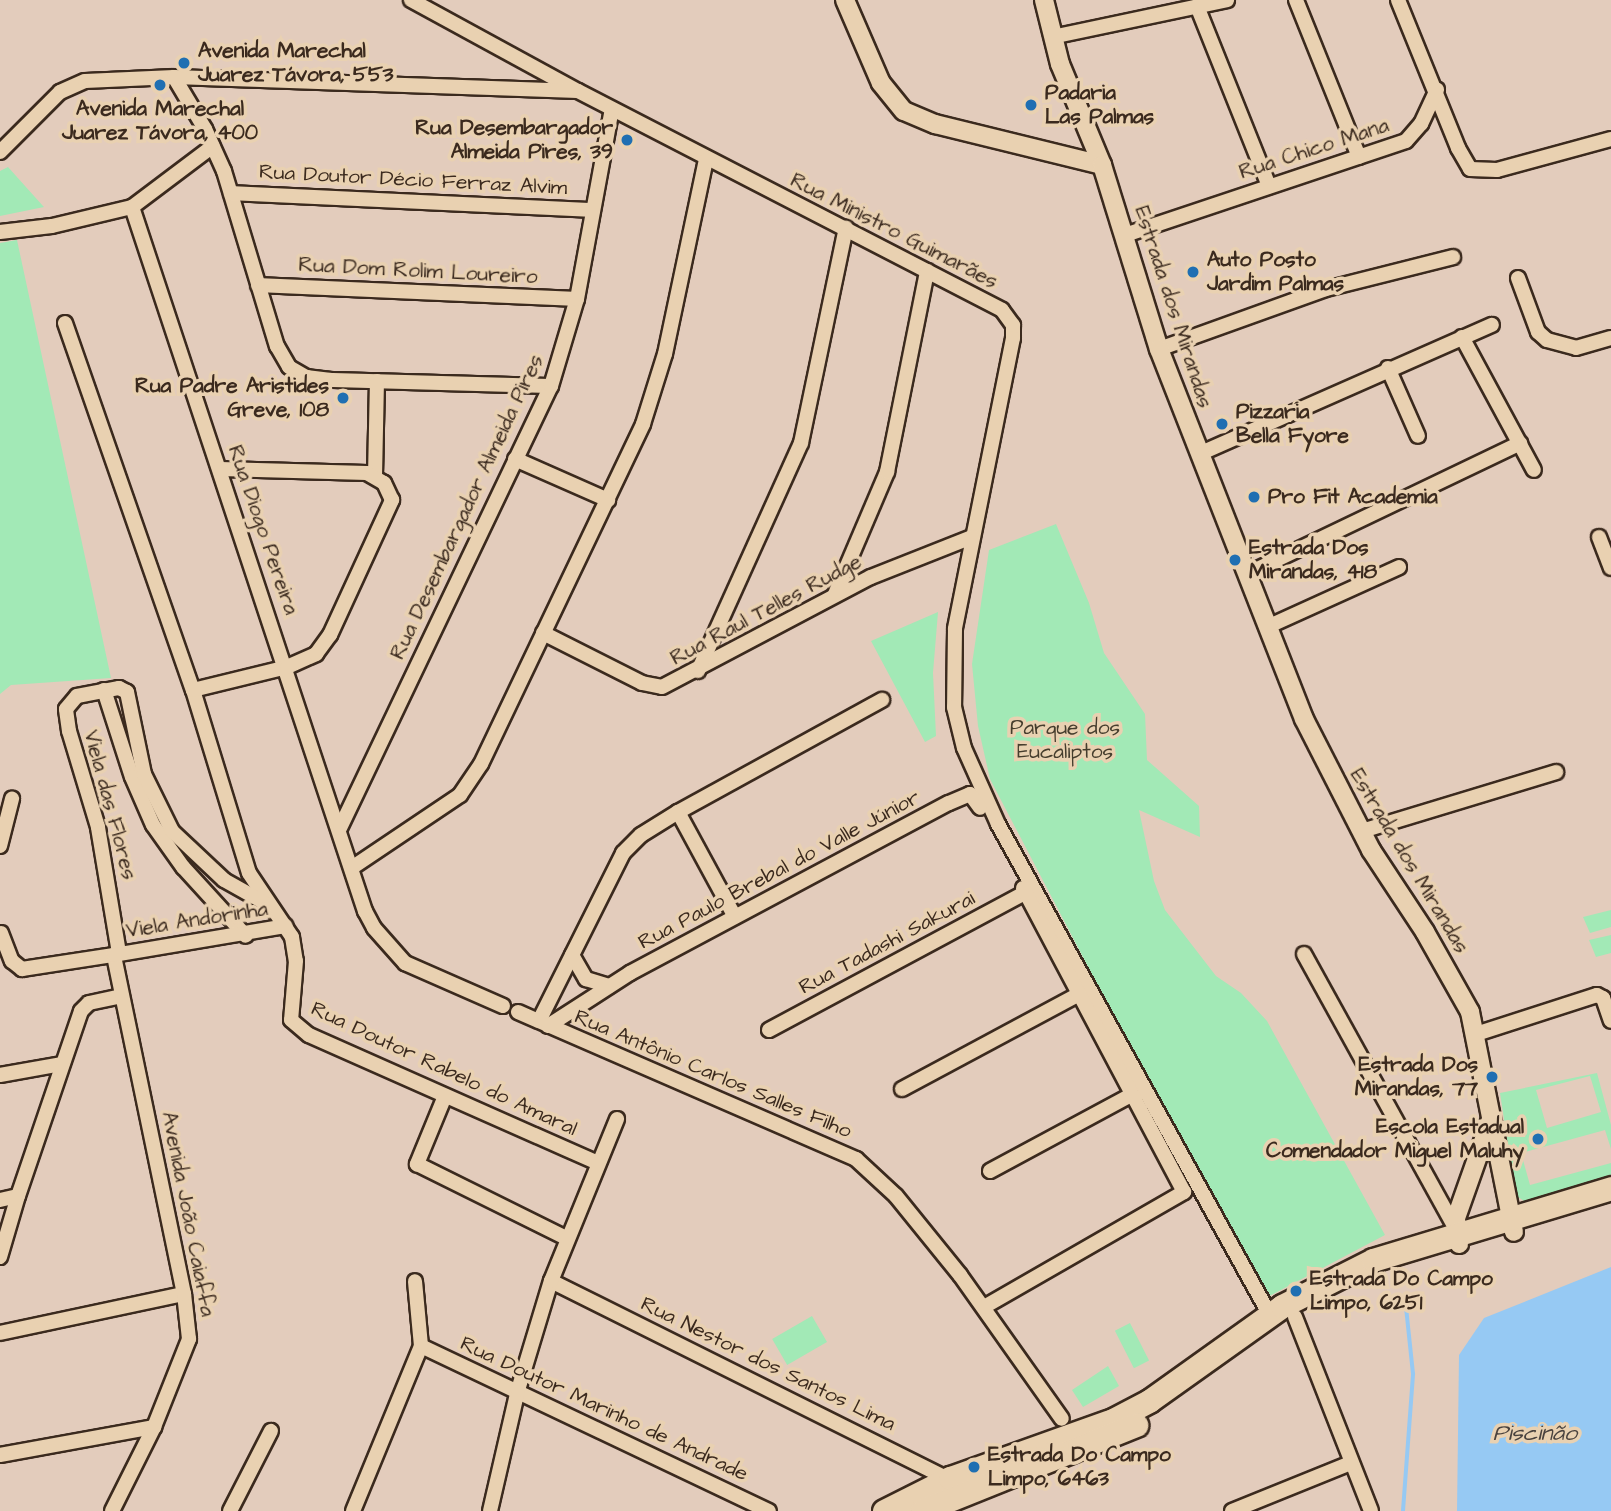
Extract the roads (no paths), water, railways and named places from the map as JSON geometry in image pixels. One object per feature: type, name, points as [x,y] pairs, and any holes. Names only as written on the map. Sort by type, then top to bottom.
[{"type":"main road","points":[[1513,1225],[1611,1188]]},
{"type":"main road","points":[[884,1511],[925,1505],[953,1487],[1113,1420],[1149,1401],[1303,1293],[1387,1254],[1457,1235],[1611,1203]]},
{"type":"main road","points":[[953,1487],[1139,1423],[1295,1317],[1457,1235]]},
{"type":"street","name":"Rua Ministro Guimarães","points":[[411,0],[706,160],[846,228],[1002,310],[1013,325],[972,537],[953,654],[954,707],[964,748],[998,824],[1265,1306]]},
{"type":"street","points":[[845,0],[881,83],[904,111],[935,124],[1102,166]]},
{"type":"street","name":"Estrada dos Mirandas","points":[[1044,0],[1052,37],[1102,166],[1159,349],[1267,627],[1320,753],[1362,831],[1460,988],[1475,1034],[1513,1225]]},
{"type":"street","points":[[1052,37],[1227,0]]},
{"type":"street","points":[[1296,0],[1359,157]]},
{"type":"street","points":[[1398,0],[1437,90],[1465,165],[1477,172],[1611,139]]},
{"type":"street","points":[[1197,6],[1269,186]]},
{"type":"street","points":[[521,90],[530,79],[531,64]]},
{"type":"street","points":[[174,77],[213,146],[232,192],[277,346],[289,367],[306,377],[551,386]]},
{"type":"street","points":[[0,152],[50,101],[72,85],[174,77],[578,91]]},
{"type":"street","name":"Rua Chico Mana","points":[[1125,234],[1412,137],[1437,90]]},
{"type":"street","name":"Rua Desembargador Almeida Pires","points":[[340,828],[551,386],[577,299],[612,109]]},
{"type":"street","points":[[0,232],[52,226],[132,207],[213,146]]},
{"type":"street","points":[[503,1006],[405,963],[374,928],[353,867],[460,795],[481,764],[643,424],[662,367],[706,160]]},
{"type":"street","name":"Rua Doutor Décio Ferraz Alvim","points":[[232,192],[593,210]]},
{"type":"street","name":"Rua Diogo Pereira","points":[[132,207],[353,867]]},
{"type":"street","points":[[698,671],[801,443],[846,228]]},
{"type":"street","points":[[1159,349],[1326,289],[1453,257]]},
{"type":"street","points":[[835,594],[887,472],[928,271]]},
{"type":"street","points":[[1518,278],[1538,332],[1547,340],[1576,348],[1611,338]]},
{"type":"street","name":"Rua Dom Rolim Loureiro","points":[[258,285],[577,299]]},
{"type":"street","name":"Rua Doutor Rabelo do Amaral","points":[[65,323],[193,690],[233,828],[249,873],[267,904],[286,926],[296,961],[289,1015],[295,1025],[596,1162]]},
{"type":"street","points":[[1199,454],[1388,368],[1492,325]]},
{"type":"street","points":[[1462,337],[1534,470]]},
{"type":"street","points":[[1388,368],[1418,436]]},
{"type":"street","points":[[375,476],[377,381]]},
{"type":"street","points":[[1247,574],[1520,443]]},
{"type":"street","points":[[515,459],[608,500]]},
{"type":"street","points":[[193,690],[287,667],[316,654],[330,635],[388,514],[391,492],[375,476],[220,469]]},
{"type":"street","name":"Rua Raul Telles Rudge","points":[[543,633],[652,687],[698,671],[835,594],[972,537]]},
{"type":"street","points":[[1599,537],[1611,568]]},
{"type":"street","points":[[1267,627],[1399,567]]},
{"type":"street","points":[[246,936],[183,867],[153,825],[132,777],[104,690],[119,688],[127,692],[144,774],[172,831],[224,880],[267,904]]},
{"type":"street","name":"Viela das Flores","points":[[104,690],[77,696],[66,709],[110,883],[116,954]]},
{"type":"street","points":[[544,1024],[572,955],[623,853],[641,835],[882,700]]},
{"type":"street","points":[[1362,831],[1556,772]]},
{"type":"street","name":"Rua Paulo Brebal do Valle Júnior","points":[[544,1024],[735,916],[970,794],[1025,893]]},
{"type":"street","points":[[0,846],[12,799]]},
{"type":"street","points":[[678,812],[735,916]]},
{"type":"street","points":[[984,1307],[1183,1195],[1025,893]]},
{"type":"street","name":"Rua Tadashi Sakurai","points":[[769,1030],[1025,893]]},
{"type":"street","name":"Viela Andorinha","points":[[121,996],[116,954],[246,936],[286,926]]},
{"type":"street","points":[[1,933],[12,961],[22,968],[116,954]]},
{"type":"street","points":[[1304,954],[1457,1235]]},
{"type":"street","points":[[572,955],[586,979],[609,986]]},
{"type":"street","points":[[902,1089],[1079,994]]},
{"type":"street","points":[[1475,1034],[1597,995],[1603,998],[1611,1021]]},
{"type":"street","points":[[0,1257],[61,1064],[85,1007],[121,996]]},
{"type":"street","name":"Avenida João Caiaffa","points":[[112,1511],[154,1427],[187,1348],[184,1294],[121,996]]},
{"type":"street","name":"Rua Antônio Carlos Salles Filho","points":[[518,1012],[856,1159],[895,1196],[984,1307],[1062,1419]]},
{"type":"street","points":[[0,1075],[61,1064]]},
{"type":"street","points":[[990,1171],[1131,1095]]},
{"type":"street","points":[[446,1096],[417,1164],[566,1238]]},
{"type":"street","name":"Estrada dos Mirandas","points":[[1457,1235],[1491,1118]]},
{"type":"street","points":[[490,1511],[518,1390],[551,1281],[596,1162],[617,1119]]},
{"type":"street","points":[[0,1200],[18,1196]]},
{"type":"street","points":[[353,1511],[401,1405],[421,1346],[415,1281]]},
{"type":"street","name":"Rua Nestor dos Santos Lima","points":[[551,1281],[953,1487]]},
{"type":"street","points":[[0,1333],[184,1294]]},
{"type":"street","points":[[1295,1317],[1371,1511]]},
{"type":"street","name":"Rua Doutor Marinho de Andrade","points":[[421,1346],[769,1511]]},
{"type":"street","points":[[0,1455],[154,1427]]},
{"type":"street","points":[[230,1511],[271,1431]]},
{"type":"street","points":[[1232,1511],[1351,1463]]},
{"type":"water","name":"Piscinão","points":[[1611,1267],[1611,1511],[1457,1511],[1459,1355],[1484,1318]]},
{"type":"waterway","points":[[1403,1511],[1413,1374],[1405,1298]]},
{"type":"place","name":"Avenida Marechal Juarez Távora, 553","points":[[184,63]]},
{"type":"place","name":"Avenida Marechal Juarez Távora, 400","points":[[160,85]]},
{"type":"place","name":"Padaria Las Palmas","points":[[1031,105]]},
{"type":"place","name":"Rua Desembargador Almeida Pires, 39","points":[[627,140]]},
{"type":"place","name":"Auto Posto Jardim Palmas","points":[[1193,272]]},
{"type":"place","name":"Rua Padre Aristides Greve, 108","points":[[343,398]]},
{"type":"place","name":"Pizzaria Bella Fyore","points":[[1222,424]]},
{"type":"place","name":"Pro Fit Academia","points":[[1254,497]]},
{"type":"place","name":"Estrada Dos Mirandas, 418","points":[[1235,560]]},
{"type":"place","name":"Estrada Dos Mirandas, 77","points":[[1492,1077]]},
{"type":"place","name":"Escola Estadual Comendador Miguel Maluhy","points":[[1538,1139]]},
{"type":"place","name":"Estrada Do Campo Limpo, 6251","points":[[1296,1291]]},
{"type":"place","name":"Estrada Do Campo Limpo, 6463","points":[[974,1467]]},
{"type":"park label","name":"Parque dos Eucaliptos","points":[[1065,740]]}]
